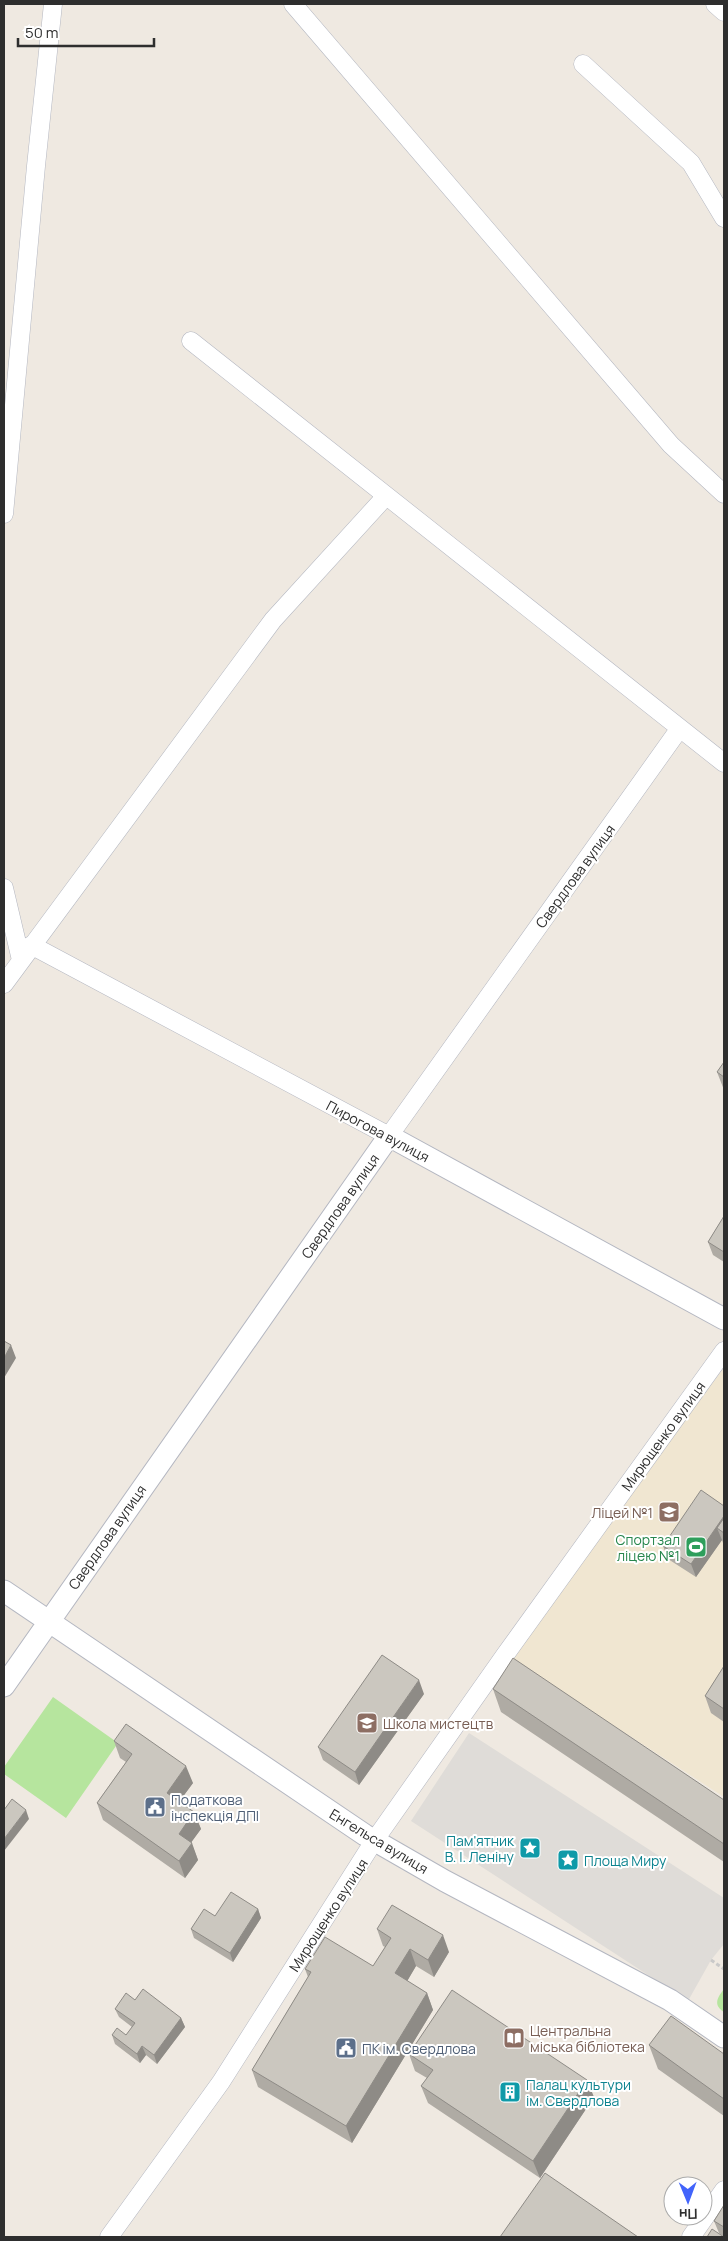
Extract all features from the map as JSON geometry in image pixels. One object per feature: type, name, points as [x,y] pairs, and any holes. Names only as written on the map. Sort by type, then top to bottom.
[{"type":"street","points":[[4,514],[53,4]]},
{"type":"street","points":[[293,4],[671,445],[724,494]]},
{"type":"street","points":[[715,4],[724,12]]},
{"type":"street","points":[[583,64],[691,163],[724,218]]},
{"type":"street","points":[[192,341],[724,763]]},
{"type":"street","points":[[4,984],[273,620],[386,496]]},
{"type":"street","name":"Свердлова вулиця","points":[[4,1686],[389,1136],[680,728]]},
{"type":"street","points":[[4,888],[26,952]]},
{"type":"street","name":"Пирогова вулиця","points":[[26,952],[389,1136],[724,1319]]},
{"type":"street","name":"Мирющенко вулиця","points":[[109,2237],[221,2082],[374,1841],[724,1351]]},
{"type":"street","name":"Енгельса вулиця","points":[[4,1590],[48,1622],[374,1841],[670,2000],[724,2037]]},
{"type":"street","points":[[691,2237],[724,2190]]},
{"type":"path","points":[[711,1960],[724,1969]]},
{"type":"shaded area","name":"Ліцей №1","points":[[724,1368],[724,1797],[505,1655]]},
{"type":"shaded area","name":"Площа Миру","points":[[469,1733],[724,1898],[724,1944],[711,1960],[688,2001],[411,1821]]},
{"type":"green space","points":[[53,1697],[118,1743],[66,1818],[4,1774],[4,1767]]},
{"type":"green space","points":[[724,1989],[724,2012],[718,2007],[717,2001]]},
{"type":"building","points":[[724,1062],[724,1077],[717,1072]]},
{"type":"building","points":[[724,1216],[724,1252],[708,1242]]},
{"type":"building","points":[[4,1341],[11,1345],[4,1358]]},
{"type":"building","points":[[701,1490],[724,1506],[724,1516],[691,1564],[663,1546]]},
{"type":"building","points":[[724,1518],[724,1533],[717,1528]]},
{"type":"building","points":[[382,1655],[419,1680],[355,1772],[318,1747]]},
{"type":"building","points":[[513,1658],[724,1800],[724,1844],[493,1689]]},
{"type":"building","points":[[724,1666],[724,1709],[705,1696]]},
{"type":"building","points":[[126,1724],[186,1766],[167,1793],[194,1812],[179,1834],[192,1843],[179,1861],[97,1803],[132,1754],[114,1741]]},
{"type":"building","points":[[12,1799],[26,1810],[4,1839],[4,1810]]},
{"type":"building","points":[[231,1892],[258,1909],[230,1953],[191,1929],[204,1909],[215,1916]]},
{"type":"building","name":"ПК ім. Свердлова","points":[[392,1905],[443,1935],[428,1960],[410,1949],[395,1973],[427,1993],[346,2126],[252,2070],[311,1972],[305,1969],[325,1937],[373,1966],[391,1938],[377,1929]]},
{"type":"building","points":[[143,1989],[181,2018],[154,2055],[142,2046],[137,2054],[112,2035],[117,2028],[126,2035],[135,2023],[115,2009],[126,1993],[135,2000]]},
{"type":"building","name":"Палац культури ім. Свердлова","points":[[452,1990],[587,2080],[533,2161],[421,2086],[433,2070],[409,2054]]},
{"type":"building","points":[[671,2016],[724,2054],[724,2099],[649,2045]]},
{"type":"building","points":[[545,2173],[638,2237],[500,2237]]},
{"type":"building","points":[[724,2205],[724,2227],[714,2221]]},
{"type":"building","points":[[712,2229],[724,2237],[707,2237]]},
{"type":"place","name":"Ліцей №1","points":[[669,1512]]},
{"type":"place","name":"Спортзал ліцею №1","points":[[696,1547]]},
{"type":"place","name":"Школа мистецтв","points":[[367,1723]]},
{"type":"place","name":"Податкова інспекція ДПІ","points":[[155,1807]]},
{"type":"place","name":"Пам'ятник В. І. Леніну","points":[[530,1848]]},
{"type":"place","name":"Площа Миру","points":[[568,1860]]},
{"type":"place","name":"Центральна міська бібліотека","points":[[514,2038]]},
{"type":"place","name":"ПК ім. Свердлова","points":[[346,2048]]},
{"type":"place","name":"Палац культури ім. Свердлова","points":[[510,2092]]}]
